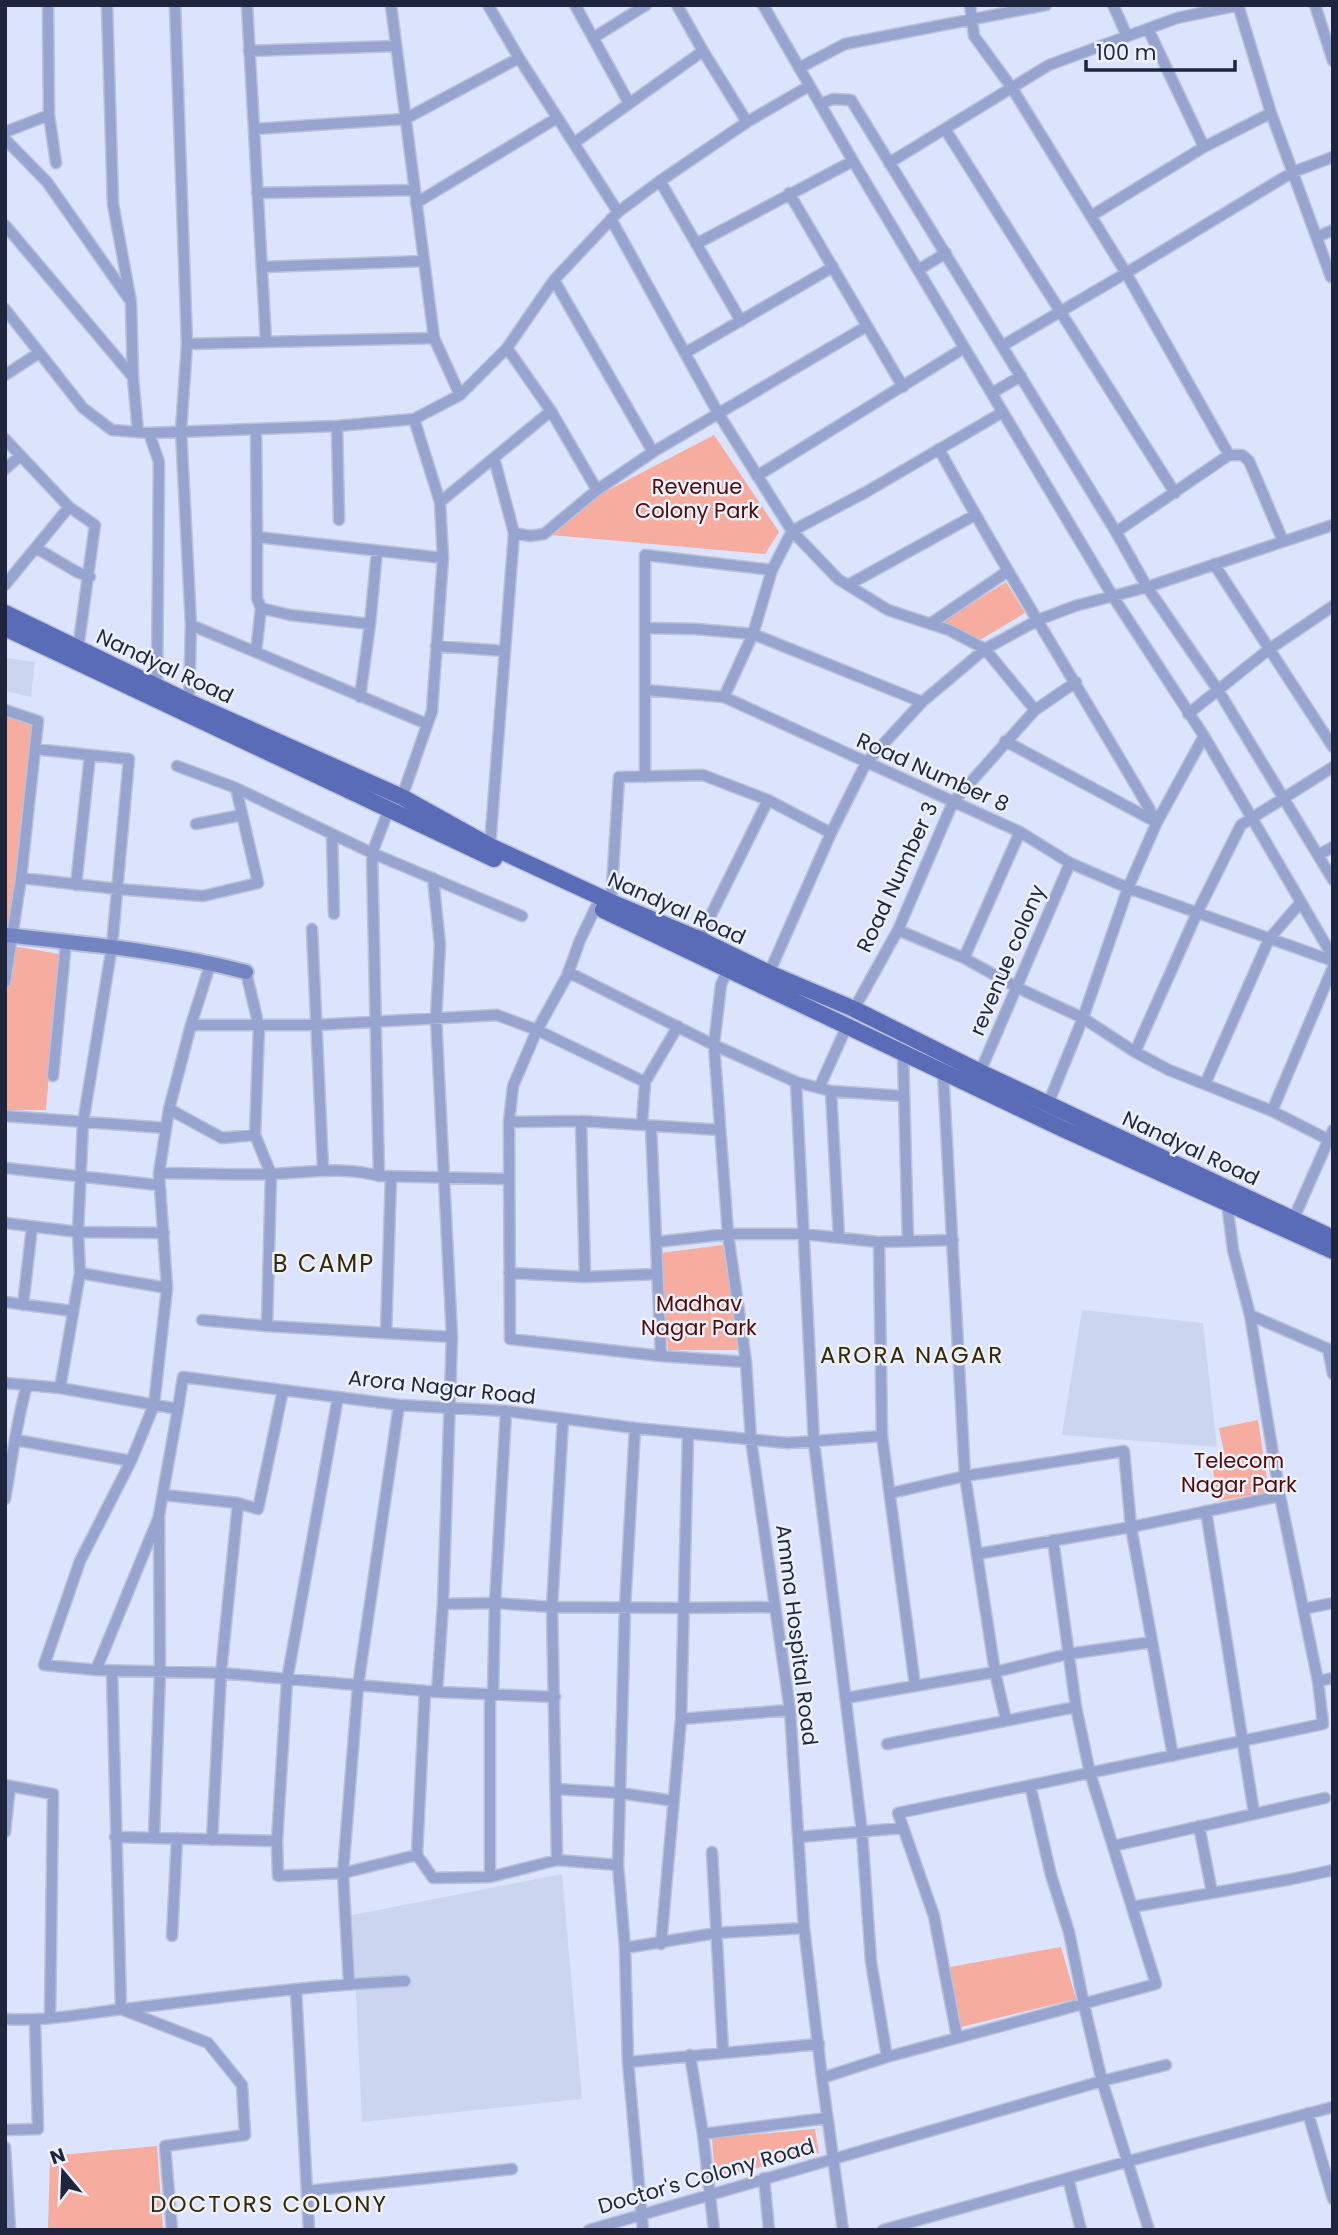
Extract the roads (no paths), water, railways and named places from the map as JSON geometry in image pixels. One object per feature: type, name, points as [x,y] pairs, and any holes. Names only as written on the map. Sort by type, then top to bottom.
[{"type":"main road","name":"Nandyal Road","points":[[5,613],[189,702],[402,797],[490,846],[604,904],[699,939],[731,962],[769,973],[854,1009],[980,1072],[1333,1238]]},
{"type":"main road","name":"Nandyal Road","points":[[5,628],[389,809],[731,962],[847,1026],[1333,1251]]},
{"type":"street","points":[[48,5],[49,115],[56,163]]},
{"type":"street","points":[[107,5],[113,205],[131,302],[133,378],[144,432],[159,462],[157,686]]},
{"type":"street","points":[[175,5],[187,344],[181,430],[191,625],[189,702]]},
{"type":"street","points":[[247,5],[266,342]]},
{"type":"street","points":[[391,5],[434,338],[460,394]]},
{"type":"street","points":[[488,5],[574,143],[615,215],[685,354],[792,531],[838,579],[888,610],[949,630],[985,649],[1035,710]]},
{"type":"street","points":[[575,5],[629,103]]},
{"type":"street","points":[[593,38],[646,5]]},
{"type":"street","points":[[677,5],[747,122]]},
{"type":"street","points":[[763,5],[964,348],[1112,595],[1203,736],[1333,959]]},
{"type":"street","points":[[970,5],[974,36],[1012,89],[1126,273],[1229,455]]},
{"type":"street","points":[[799,68],[845,44],[1046,5]]},
{"type":"street","points":[[1113,5],[1127,36]]},
{"type":"street","points":[[889,163],[1049,65],[1177,18],[1239,5],[1271,113],[1331,277]]},
{"type":"street","points":[[1315,5],[1333,61]]},
{"type":"street","points":[[1148,29],[1204,146]]},
{"type":"street","points":[[249,51],[396,46]]},
{"type":"street","points":[[574,143],[703,51]]},
{"type":"street","points":[[254,129],[405,119],[519,58]]},
{"type":"street","points":[[5,309],[83,408],[112,430],[144,432],[256,429],[337,426],[414,419],[460,394],[507,348],[554,280],[615,215],[747,122],[809,86]]},
{"type":"street","points":[[821,104],[833,99],[851,100],[1147,587],[1218,690],[1333,880]]},
{"type":"street","points":[[1091,216],[1204,146],[1271,113]]},
{"type":"street","points":[[5,132],[49,115]]},
{"type":"street","points":[[416,203],[557,118]]},
{"type":"street","points":[[946,129],[1175,493]]},
{"type":"street","points":[[5,139],[47,182],[131,302]]},
{"type":"street","points":[[1002,346],[1293,172],[1333,157]]},
{"type":"street","points":[[696,244],[853,160]]},
{"type":"street","points":[[660,181],[741,321]]},
{"type":"street","points":[[257,193],[415,190]]},
{"type":"street","points":[[789,193],[903,387]]},
{"type":"street","points":[[5,225],[133,378]]},
{"type":"street","points":[[1317,237],[1333,230]]},
{"type":"street","points":[[918,270],[946,253]]},
{"type":"street","points":[[262,267],[424,261]]},
{"type":"street","points":[[685,354],[834,267]]},
{"type":"street","points":[[554,280],[653,453]]},
{"type":"street","points":[[514,533],[530,536],[544,534],[597,490],[653,453],[867,326]]},
{"type":"street","points":[[187,344],[434,338]]},
{"type":"street","points":[[507,348],[551,411],[597,490]]},
{"type":"street","points":[[757,476],[964,348]]},
{"type":"street","points":[[5,375],[39,353]]},
{"type":"street","points":[[992,393],[1021,376]]},
{"type":"street","points":[[440,502],[551,411]]},
{"type":"street","points":[[724,697],[753,634],[772,570],[792,531],[866,492],[1003,412]]},
{"type":"street","points":[[402,797],[432,710],[443,558],[440,502],[414,419]]},
{"type":"street","points":[[337,426],[339,520]]},
{"type":"street","points":[[256,429],[257,598],[261,608],[256,652]]},
{"type":"street","points":[[5,439],[69,507],[96,525],[78,649]]},
{"type":"street","points":[[939,449],[975,515],[1157,822]]},
{"type":"street","points":[[1116,532],[1229,455],[1242,455],[1249,461],[1283,541]]},
{"type":"street","points":[[5,469],[20,456]]},
{"type":"street","points":[[490,846],[514,533],[494,458]]},
{"type":"street","points":[[5,585],[69,507]]},
{"type":"street","points":[[849,585],[975,515]]},
{"type":"street","points":[[769,973],[831,832],[866,763],[922,702],[985,649],[1038,620],[1333,525]]},
{"type":"street","points":[[257,537],[443,558]]},
{"type":"street","points":[[36,548],[90,577]]},
{"type":"street","points":[[360,697],[377,551]]},
{"type":"street","points":[[645,777],[645,555],[772,570]]},
{"type":"street","points":[[1214,564],[1333,747]]},
{"type":"street","points":[[930,624],[1008,571]]},
{"type":"street","points":[[1188,714],[1268,650],[1333,606]]},
{"type":"street","points":[[261,608],[290,615],[370,624]]},
{"type":"street","points":[[191,625],[427,724]]},
{"type":"street","points":[[645,628],[753,634],[922,702]]},
{"type":"street","points":[[436,646],[505,651]]},
{"type":"street","name":"Road Number 3","points":[[854,1009],[898,930],[953,802],[1035,710],[1076,682]]},
{"type":"street","name":"Road Number 8","points":[[646,690],[724,697],[1020,832],[1070,863],[1197,913],[1333,959]]},
{"type":"street","points":[[5,710],[38,721],[21,878],[9,936],[5,982]]},
{"type":"street","points":[[1048,1104],[1083,1018],[1129,888],[1157,822],[1203,736]]},
{"type":"street","points":[[1005,741],[1157,822]]},
{"type":"street","points":[[35,749],[129,759],[112,946],[83,1123],[78,1232],[80,1273],[60,1388]]},
{"type":"street","points":[[76,885],[90,755]]},
{"type":"street","points":[[177,766],[236,788],[372,853],[522,916]]},
{"type":"street","points":[[1135,1052],[1197,913],[1241,825],[1333,767]]},
{"type":"street","points":[[746,1362],[661,1356],[510,1339],[509,1122],[513,1086],[537,1030],[604,904],[619,778],[703,775],[768,800],[831,832]]},
{"type":"street","points":[[21,878],[118,890],[203,895],[258,883],[236,788]]},
{"type":"street","points":[[699,939],[768,800]]},
{"type":"street","points":[[379,1176],[372,853],[389,809]]},
{"type":"street","points":[[196,824],[243,815]]},
{"type":"street","points":[[964,958],[1020,832]]},
{"type":"street","points":[[332,834],[334,914]]},
{"type":"street","points":[[1318,855],[1333,847]]},
{"type":"street","name":"revenue colony","points":[[980,1072],[1070,863]]},
{"type":"street","points":[[433,878],[440,944],[436,1018],[452,1337],[443,1604],[437,1692]]},
{"type":"street","points":[[1205,1084],[1269,939],[1301,902]]},
{"type":"street","points":[[312,929],[323,1170]]},
{"type":"street","points":[[898,930],[964,958],[1018,988],[1083,1018],[1135,1052],[1331,1137],[1293,1220]]},
{"type":"street","points":[[1324,941],[1333,933]]},
{"type":"street","points":[[9,936],[112,946],[211,962],[246,972],[259,1027],[256,1135],[271,1174],[267,1326]]},
{"type":"street","points":[[54,1076],[66,942]]},
{"type":"street","points":[[211,962],[169,1109],[159,1173],[167,1288],[155,1405],[131,1461],[80,1561],[44,1665],[111,1671],[221,1673],[437,1692],[555,1697]]},
{"type":"street","points":[[714,1045],[721,985],[731,962]]},
{"type":"street","points":[[1272,1111],[1333,967]]},
{"type":"street","points":[[568,972],[714,1045],[796,1082],[831,1090],[903,1096]]},
{"type":"street","points":[[191,1025],[315,1026],[497,1015],[537,1030],[645,1082]]},
{"type":"street","points":[[661,1356],[645,1082],[678,1026]]},
{"type":"street","points":[[819,1088],[847,1026]]},
{"type":"street","name":"Amma Hospital Road","points":[[714,1045],[728,1234],[746,1362],[751,1440],[790,1710],[804,1928],[842,2230]]},
{"type":"street","points":[[904,1053],[908,1241]]},
{"type":"street","points":[[943,1071],[965,1476],[995,1672],[1006,1720]]},
{"type":"street","points":[[796,1082],[814,1443],[862,1832],[871,1962],[887,2057]]},
{"type":"street","points":[[831,1090],[839,1238]]},
{"type":"street","points":[[169,1109],[222,1138],[256,1135]]},
{"type":"street","points":[[5,1116],[166,1128]]},
{"type":"street","points":[[509,1122],[581,1121],[720,1130]]},
{"type":"street","points":[[581,1121],[585,1277]]},
{"type":"street","points":[[5,1168],[159,1185]]},
{"type":"street","points":[[159,1173],[271,1174],[359,1170],[379,1176],[509,1179]]},
{"type":"street","points":[[386,1333],[391,1176]]},
{"type":"street","points":[[957,2037],[934,1916],[898,1813],[1323,1724],[1318,1681],[1280,1496],[1250,1315],[1233,1250],[1227,1203]]},
{"type":"street","points":[[5,1223],[78,1232],[164,1233]]},
{"type":"street","points":[[23,1305],[32,1227]]},
{"type":"street","points":[[656,1242],[728,1234],[803,1234],[879,1242],[953,1240]]},
{"type":"street","points":[[879,1242],[882,1436],[915,1685]]},
{"type":"street","points":[[80,1273],[167,1288]]},
{"type":"street","points":[[509,1273],[585,1277],[657,1273]]},
{"type":"street","points":[[5,1302],[72,1311]]},
{"type":"street","points":[[1250,1315],[1330,1350],[1333,1374]]},
{"type":"street","points":[[202,1320],[452,1337]]},
{"type":"street","name":"Arora Nagar Road","points":[[178,1409],[183,1377],[399,1405],[506,1411],[751,1440],[814,1443],[882,1436]]},
{"type":"street","points":[[5,1383],[60,1388],[178,1409],[159,1515],[96,1670]]},
{"type":"street","points":[[5,1499],[16,1440],[10,1425],[27,1385]]},
{"type":"street","points":[[164,1495],[238,1503],[258,1509],[283,1390]]},
{"type":"street","points":[[338,1396],[287,1680],[277,1841],[278,1876],[344,1873],[417,1855]]},
{"type":"street","points":[[349,1983],[344,1873],[358,1686],[399,1405]]},
{"type":"street","points":[[490,1877],[495,1603],[506,1411]]},
{"type":"street","points":[[557,1860],[552,1607],[563,1419]]},
{"type":"street","points":[[635,1428],[625,1607],[618,1865],[625,1948],[628,2062],[643,2230]]},
{"type":"street","points":[[661,1944],[681,1719],[688,1434]]},
{"type":"street","points":[[16,1440],[131,1461]]},
{"type":"street","points":[[891,1493],[965,1476],[1124,1451],[1131,1527],[1172,1756]]},
{"type":"street","points":[[977,1553],[1131,1527],[1280,1496]]},
{"type":"street","points":[[212,1840],[221,1673],[238,1503]]},
{"type":"street","points":[[1206,1511],[1254,1813]]},
{"type":"street","points":[[154,1837],[160,1672],[159,1515]]},
{"type":"street","points":[[821,2078],[957,2037],[1084,2005],[1156,1983],[1090,1773],[1076,1707],[1053,1541]]},
{"type":"street","points":[[1303,1609],[1333,1603]]},
{"type":"street","points":[[443,1604],[775,1607]]},
{"type":"street","points":[[846,1698],[995,1672],[1068,1654],[1152,1642]]},
{"type":"street","points":[[111,1671],[121,2009]]},
{"type":"street","points":[[1318,1681],[1333,1678]]},
{"type":"street","points":[[425,1691],[417,1855],[433,1878],[490,1877],[557,1860],[618,1865]]},
{"type":"street","points":[[887,1744],[1076,1707]]},
{"type":"street","points":[[681,1719],[790,1710]]},
{"type":"street","points":[[1030,1785],[1051,1875],[1069,1932],[1102,2081],[1149,2230]]},
{"type":"street","points":[[5,1832],[8,1786],[52,1794],[50,2018]]},
{"type":"street","points":[[556,1788],[674,1801]]},
{"type":"street","points":[[1113,1846],[1325,1798]]},
{"type":"street","points":[[1199,1826],[1212,1892]]},
{"type":"street","points":[[799,1837],[904,1828]]},
{"type":"street","points":[[115,1838],[277,1841]]},
{"type":"street","points":[[172,1936],[177,1838]]},
{"type":"street","points":[[712,1852],[723,2051]]},
{"type":"street","points":[[1132,1907],[1333,1870]]},
{"type":"street","points":[[625,1948],[716,1933],[804,1928]]},
{"type":"street","points":[[5,2020],[35,2021],[349,1983],[405,1981]]},
{"type":"street","points":[[296,1990],[309,2230]]},
{"type":"street","points":[[121,2009],[208,2043],[242,2085],[245,2135],[165,2146],[172,2230]]},
{"type":"street","points":[[5,2130],[38,2129],[35,2021]]},
{"type":"street","points":[[628,2062],[819,2044]]},
{"type":"street","points":[[690,2055],[703,2134],[713,2230]]},
{"type":"street","name":"Doctor's Colony Road","points":[[589,2230],[1102,2081],[1166,2065]]},
{"type":"street","points":[[883,2230],[903,2227],[1068,2178],[1333,2107]]},
{"type":"street","points":[[1308,2113],[1333,2199]]},
{"type":"street","points":[[703,2134],[827,2118]]},
{"type":"street","points":[[5,2147],[9,2230]]},
{"type":"street","points":[[307,2191],[512,2169]]},
{"type":"street","points":[[764,2178],[769,2230]]},
{"type":"street","points":[[1068,2178],[1081,2230]]},
{"type":"district","name":"B CAMP","points":[[324,1263]]},
{"type":"district","name":"ARORA NAGAR","points":[[912,1355]]},
{"type":"district","name":"DOCTORS COLONY","points":[[269,2204]]},
{"type":"park label","name":"Revenue Colony Park","points":[[697,498]]},
{"type":"park label","name":"Madhav Nagar Park","points":[[699,1315]]},
{"type":"park label","name":"Telecom Nagar Park","points":[[1239,1472]]}]
